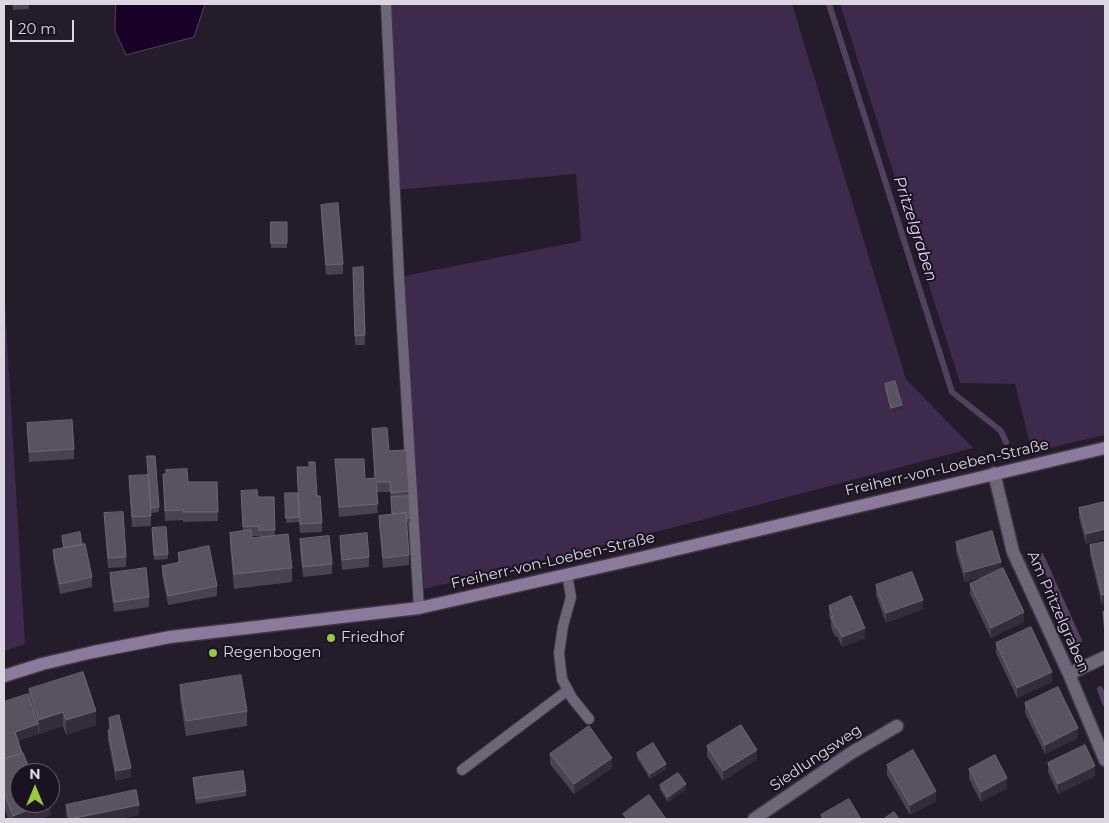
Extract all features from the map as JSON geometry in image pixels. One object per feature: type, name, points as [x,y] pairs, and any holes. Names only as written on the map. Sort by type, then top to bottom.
[{"type":"main road","name":"Freiherr-von-Loeben-Straße","points":[[4,676],[42,664],[93,652],[170,638],[419,608],[1105,448]]},
{"type":"street","name":"Am Pritzelgraben","points":[[994,473],[1013,552],[1069,674],[1105,760]]},
{"type":"street","points":[[1069,674],[1105,657]]},
{"type":"street","name":"Siedlungsweg","points":[[754,819],[851,753],[897,726]]},
{"type":"lane","points":[[386,4],[399,277],[419,608]]},
{"type":"lane","points":[[567,574],[571,597],[563,626],[559,652],[562,679],[589,719]]},
{"type":"lane","points":[[462,770],[491,750],[568,690]]},
{"type":"shaded area","points":[[116,4],[205,4],[194,37],[126,55],[115,31]]},
{"type":"shaded area","points":[[384,4],[792,4],[906,379],[973,448],[633,538],[424,589],[404,276],[581,241],[576,174],[395,190]]},
{"type":"shaded area","points":[[840,4],[1105,4],[1105,435],[1032,452],[1015,384],[960,383]]},
{"type":"shaded area","points":[[4,288],[25,644],[4,651]]},
{"type":"building","points":[[338,203],[343,264],[326,265],[321,205]]},
{"type":"building","points":[[271,222],[287,222],[287,243],[271,243]]},
{"type":"building","points":[[363,267],[365,335],[355,336],[353,268]]},
{"type":"building","points":[[895,381],[902,405],[891,408],[885,384]]},
{"type":"building","points":[[72,420],[74,449],[29,452],[27,423]]},
{"type":"building","points":[[387,428],[389,451],[406,450],[409,491],[391,493],[390,482],[376,482],[378,504],[339,507],[335,459],[364,459],[365,479],[375,478],[372,429]]},
{"type":"building","points":[[147,456],[155,456],[159,507],[151,508]]},
{"type":"building","points":[[309,462],[315,462],[317,496],[320,496],[322,523],[300,524],[297,467],[309,467]]},
{"type":"building","points":[[187,469],[188,482],[217,482],[218,512],[165,511],[163,474],[166,474],[166,470]]},
{"type":"building","points":[[149,475],[151,516],[132,517],[129,476]]},
{"type":"building","points":[[257,490],[258,497],[274,497],[275,530],[259,530],[259,526],[243,527],[241,491]]},
{"type":"building","points":[[285,493],[298,493],[299,517],[286,518]]},
{"type":"building","points":[[409,496],[410,518],[406,518],[406,513],[392,514],[391,497]]},
{"type":"building","points":[[1105,502],[1105,529],[1086,534],[1079,508]]},
{"type":"building","points":[[123,512],[126,557],[108,558],[104,513]]},
{"type":"building","points":[[406,513],[409,555],[383,558],[379,516]]},
{"type":"building","points":[[166,527],[168,554],[154,555],[152,528]]},
{"type":"building","points":[[251,530],[252,538],[288,534],[292,568],[234,574],[230,533]]},
{"type":"building","points":[[992,531],[1001,562],[965,572],[956,542]]},
{"type":"building","points":[[80,532],[82,545],[64,548],[62,536]]},
{"type":"building","points":[[367,533],[369,557],[342,560],[340,536]]},
{"type":"building","points":[[329,536],[332,564],[303,567],[300,539]]},
{"type":"building","points":[[1105,542],[1105,594],[1102,595],[1090,545]]},
{"type":"building","points":[[85,544],[92,577],[60,584],[53,550]]},
{"type":"building","points":[[209,546],[217,586],[168,596],[162,566],[180,562],[178,553]]},
{"type":"building","points":[[146,568],[149,597],[114,602],[110,573]]},
{"type":"building","points":[[1003,568],[1024,612],[991,628],[970,584]]},
{"type":"building","points":[[912,572],[923,600],[886,613],[876,585]]},
{"type":"building","points":[[851,596],[865,628],[842,637],[837,627],[835,627],[829,606]]},
{"type":"building","points":[[1031,627],[1052,672],[1017,688],[996,643]]},
{"type":"building","points":[[83,672],[96,711],[66,720],[63,712],[39,720],[29,689]]},
{"type":"building","points":[[241,675],[247,711],[186,721],[180,685]]},
{"type":"building","points":[[1058,687],[1078,728],[1045,745],[1025,703]]},
{"type":"building","points":[[28,694],[38,724],[15,732],[22,753],[4,759],[4,702]]},
{"type":"building","points":[[119,715],[131,768],[116,771],[108,730],[111,730],[109,718]]},
{"type":"building","points":[[741,725],[757,750],[723,771],[707,746]]},
{"type":"building","points":[[589,726],[612,758],[574,784],[550,754]]},
{"type":"building","points":[[653,743],[666,764],[650,774],[637,753]]},
{"type":"building","points":[[1085,745],[1095,766],[1058,784],[1048,763]]},
{"type":"building","points":[[913,750],[936,791],[910,805],[887,765]]},
{"type":"building","points":[[23,753],[27,763],[10,763],[10,808],[4,792],[4,759]]},
{"type":"building","points":[[995,755],[1007,778],[981,792],[969,769]]},
{"type":"building","points":[[243,771],[246,791],[196,799],[193,778]]},
{"type":"building","points":[[678,773],[686,784],[668,797],[660,785]]},
{"type":"building","points":[[136,790],[139,805],[70,819],[66,805]]},
{"type":"building","points":[[649,795],[666,819],[627,819],[623,814]]},
{"type":"building","points":[[849,799],[861,819],[823,819],[821,815]]},
{"type":"building","points":[[894,812],[899,819],[884,819]]},
{"type":"waterway","name":"Pritzelgraben","points":[[829,4],[952,392],[1001,431],[1006,442]]},
{"type":"waterway","name":"Pritzelgraben","points":[[1041,556],[1079,641]]},
{"type":"waterway","name":"Pritzelgraben","points":[[1100,689],[1105,703]]},
{"type":"place","name":"Friedhof","points":[[331,638]]},
{"type":"place","name":"Regenbogen","points":[[213,653]]}]
